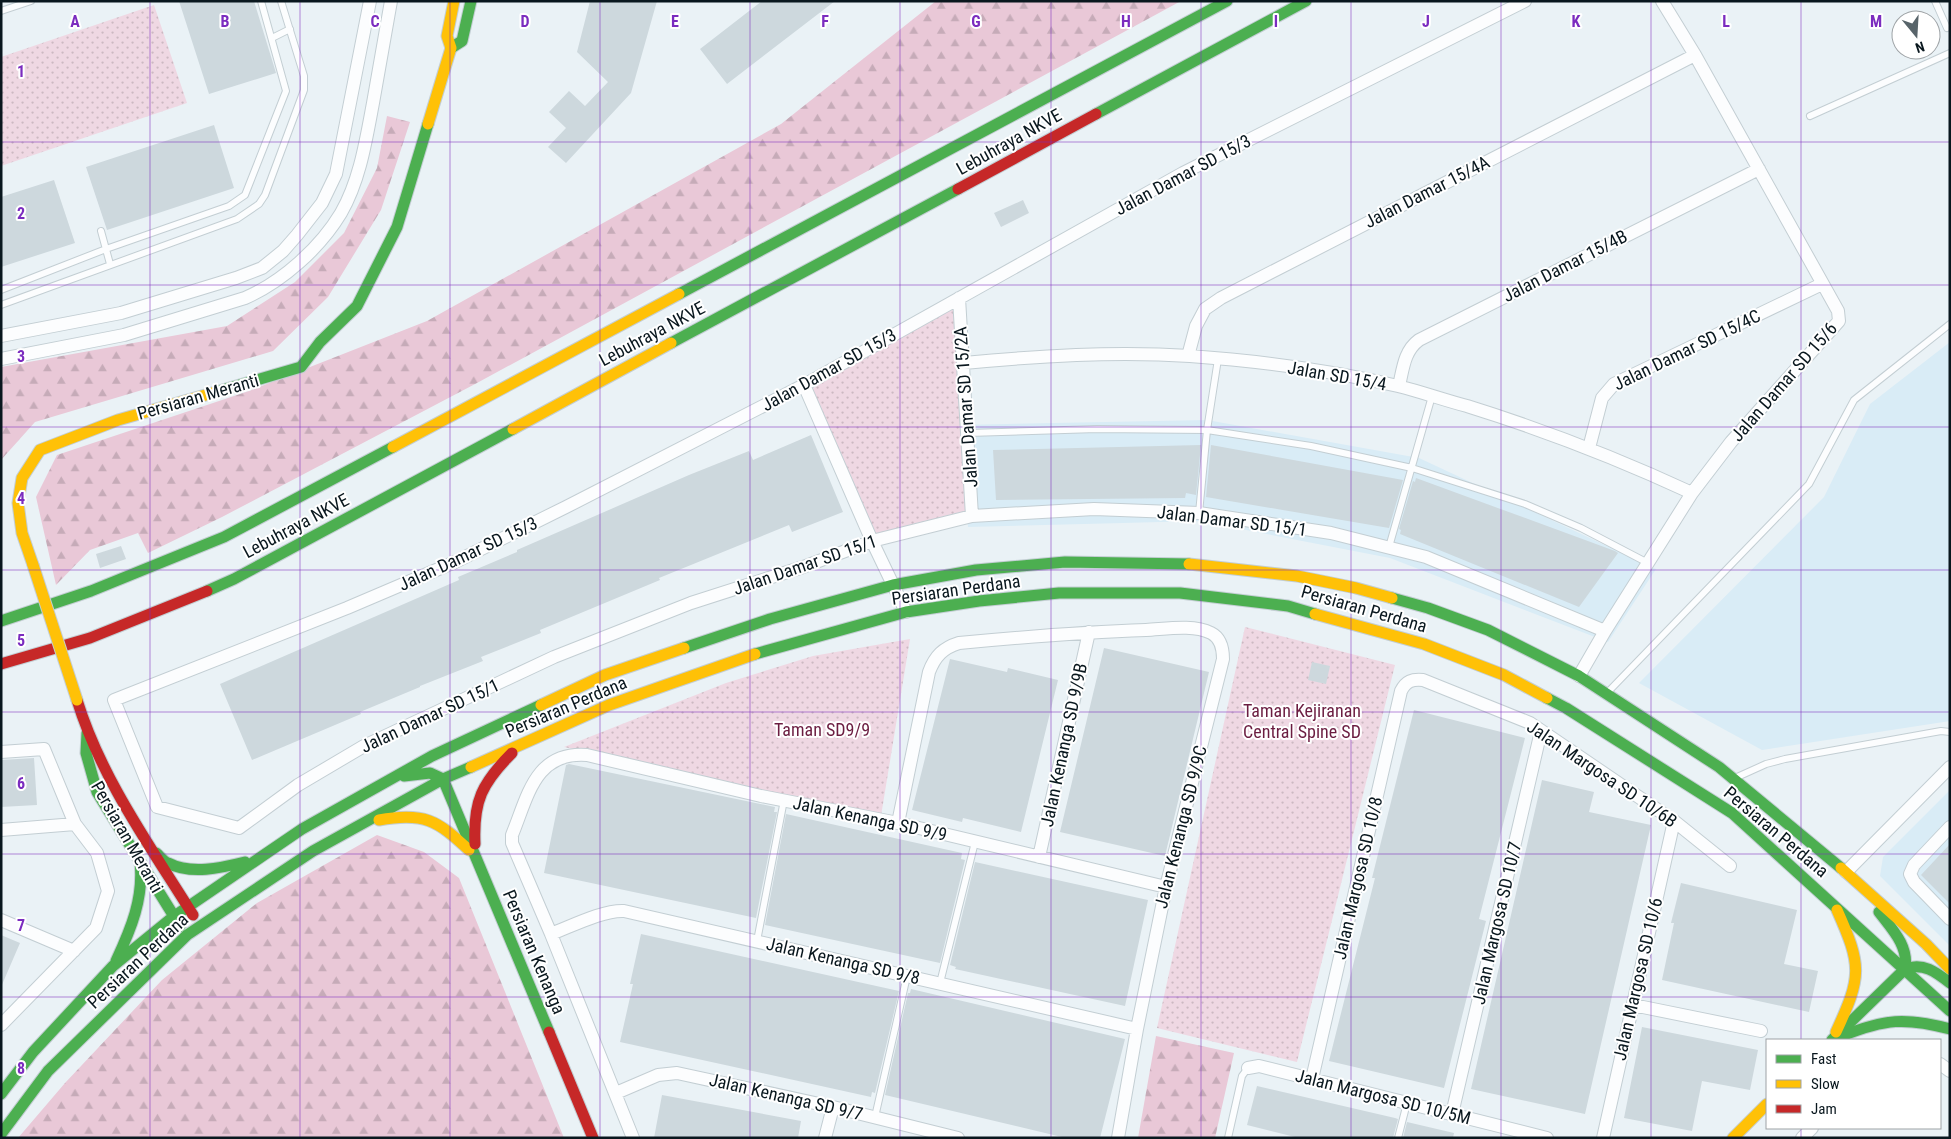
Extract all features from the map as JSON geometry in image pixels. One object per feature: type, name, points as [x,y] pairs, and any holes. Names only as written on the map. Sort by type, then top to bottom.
[{"type":"main road","name":"Persiaran Meranti","points":[[201,926],[187,907],[114,786],[87,732],[22,533],[18,503],[22,478],[40,450],[118,420],[301,366],[320,342],[357,306],[397,227],[451,48],[447,36],[454,1]]},
{"type":"main road","name":"Persiaran Meranti","points":[[451,48],[462,41],[471,1]]},
{"type":"main road","name":"Lebuhraya NKVE","points":[[1,621],[90,591],[224,537],[1227,1]]},
{"type":"main road","name":"Lebuhraya NKVE","points":[[1,664],[27,658],[140,620],[234,579],[1306,1]]},
{"type":"main road","name":"Persiaran Perdana","points":[[1,1094],[33,1052],[113,966],[173,917],[302,829],[432,756],[605,675],[770,619],[893,584],[976,570],[1065,562],[1182,578],[1424,644],[1504,675],[1566,708],[1732,814],[1833,903],[1950,1012]]},
{"type":"main road","name":"Persiaran Perdana","points":[[1,1134],[48,1071],[187,935],[313,851],[442,779],[609,705],[767,650],[906,612],[979,601],[1182,578],[1297,576],[1356,588],[1428,608],[1488,630],[1579,676],[1734,778],[1846,872],[1926,944],[1950,969]]},
{"type":"main road","name":"Persiaran Meranti","points":[[87,732],[86,753],[97,792],[139,858],[173,917],[187,935]]},
{"type":"main road","points":[[390,779],[430,773],[442,779],[451,760],[476,735]]},
{"type":"main road","points":[[476,858],[474,818],[478,800],[486,780],[522,744]]},
{"type":"main road","name":"Persiaran Kenanga","points":[[442,779],[593,1138]]},
{"type":"main road","points":[[361,825],[408,815],[430,819],[447,829],[476,858]]},
{"type":"main road","points":[[150,847],[167,863],[193,869],[222,868],[256,860]]},
{"type":"main road","points":[[113,966],[126,939],[141,890],[139,858]]},
{"type":"main road","points":[[1860,886],[1903,946],[1908,962],[1905,969]]},
{"type":"main road","points":[[1833,903],[1850,941],[1857,963],[1856,984],[1833,1039]]},
{"type":"main road","points":[[1834,1039],[1905,969],[1912,965],[1926,967],[1950,983]]},
{"type":"main road","points":[[1835,1039],[1875,1023],[1898,1019],[1922,1021],[1950,1029]]},
{"type":"main road","points":[[1734,1138],[1766,1105]]},
{"type":"street","points":[[1,336],[121,313],[262,268],[282,251],[297,235],[322,202],[336,174],[370,1]]},
{"type":"street","points":[[1,359],[124,336],[245,298],[264,290],[286,273],[311,250],[341,213],[359,171],[391,1]]},
{"type":"street","name":"Jalan Damar SD 15/3","points":[[114,700],[347,608],[455,562],[804,385],[1183,173],[1525,1]]},
{"type":"street","name":"Jalan Damar SD 15/6","points":[[1579,676],[1604,631],[1692,493],[1731,442],[1839,321],[1838,312],[1759,169],[1695,55],[1662,1]]},
{"type":"street","name":"Jalan Damar 15/4A","points":[[1188,356],[1196,326],[1205,309],[1221,298],[1695,55]]},
{"type":"street","name":"Jalan Damar 15/4B","points":[[1399,386],[1406,354],[1411,345],[1419,340],[1759,169]]},
{"type":"street","name":"Jalan Damar SD 15/4C","points":[[1589,448],[1602,398],[1614,384],[1822,284]]},
{"type":"street","name":"Jalan Damar SD 15/2A","points":[[959,298],[972,516]]},
{"type":"street","name":"Jalan SD 15/4","points":[[964,363],[1053,356],[1188,356],[1330,373],[1399,386],[1498,416],[1589,448],[1692,493]]},
{"type":"street","points":[[804,385],[872,541],[906,612]]},
{"type":"street","name":"Jalan Damar SD 15/1","points":[[114,700],[157,807],[239,828],[298,785],[364,746],[554,657],[691,603],[803,567],[872,541],[972,516],[1094,509],[1199,513],[1331,532],[1426,557],[1604,631]]},
{"type":"street","name":"Jalan Kenanga SD 9/9C","points":[[1089,632],[1187,628],[1209,632],[1216,636],[1223,651],[1223,659],[1166,887],[1137,1028],[1118,1138]]},
{"type":"street","points":[[898,823],[929,672],[940,651],[959,643],[1089,632]]},
{"type":"street","name":"Jalan Kenanga SD 9/9B","points":[[1039,857],[1089,632]]},
{"type":"street","name":"Jalan Margosa SD 10/6B","points":[[1409,681],[1423,680],[1530,723],[1674,821],[1730,866]]},
{"type":"street","name":"Jalan Margosa SD 10/8","points":[[1312,1079],[1401,691],[1404,684],[1409,681]]},
{"type":"street","name":"Jalan Margosa SD 10/7","points":[[1452,1114],[1541,731]]},
{"type":"street","points":[[1,752],[44,748],[75,824],[97,853],[108,891],[96,928],[1,1025]]},
{"type":"street","name":"Jalan Kenanga SD 9/9","points":[[551,934],[514,850],[512,835],[536,777],[544,768],[559,758],[573,754],[587,755],[784,800],[898,823],[1166,887]]},
{"type":"street","points":[[1846,872],[1950,766]]},
{"type":"street","name":"Jalan Margosa SD 10/6","points":[[1603,1138],[1674,821]]},
{"type":"street","points":[[1,830],[75,824]]},
{"type":"street","points":[[1950,827],[1914,865],[1910,874],[1914,882],[1950,918]]},
{"type":"street","name":"Jalan Kenanga SD 9/8","points":[[551,934],[616,911],[624,911],[1137,1028]]},
{"type":"street","points":[[1,920],[74,951]]},
{"type":"street","points":[[551,934],[633,1138]]},
{"type":"street","points":[[1633,1005],[1761,1031]]},
{"type":"street","name":"Jalan Margosa SD 10/5M","points":[[1248,1068],[1259,1066],[1547,1138]]},
{"type":"street","name":"Jalan Kenanga SD 9/7","points":[[616,1092],[658,1075],[677,1072],[833,1107],[958,1138]]},
{"type":"street","points":[[825,1138],[833,1107]]},
{"type":"street","points":[[1802,1138],[1811,1129]]},
{"type":"lane","points":[[1,11],[31,1]]},
{"type":"lane","points":[[1,290],[106,249],[229,206],[245,196],[286,91],[261,1]]},
{"type":"lane","points":[[1,304],[236,219],[259,204],[265,194],[304,90],[304,76],[281,1]]},
{"type":"lane","points":[[1935,1],[1949,29]]},
{"type":"lane","points":[[272,38],[290,29]]},
{"type":"lane","points":[[1810,116],[1950,53]]},
{"type":"lane","points":[[100,231],[110,264]]},
{"type":"lane","points":[[1606,694],[1809,484],[1854,400],[1950,324]]},
{"type":"lane","points":[[1199,513],[1207,430],[1218,359]]},
{"type":"lane","points":[[1389,547],[1432,396]]},
{"type":"lane","points":[[968,433],[1096,429],[1207,430],[1311,446],[1412,468],[1525,504],[1582,528],[1648,564]]},
{"type":"lane","points":[[1734,778],[1766,764],[1785,759],[1941,731],[1950,732]]},
{"type":"lane","points":[[757,941],[784,800]]},
{"type":"lane","points":[[940,983],[975,842]]},
{"type":"lane","points":[[875,1117],[907,976]]},
{"type":"lane","points":[[1228,1138],[1242,1076],[1248,1068]]},
{"type":"lane","points":[[1398,1138],[1407,1103]]},
{"type":"shaded area","points":[[1950,342],[1950,721],[1762,750],[1639,683],[1824,497],[1870,404]]},
{"type":"shaded area","points":[[1207,420],[1419,458],[1656,569],[1608,642],[1390,558],[1200,521],[968,527],[960,425]]},
{"type":"shaded area","points":[[1950,790],[1950,946],[1880,876],[1883,857]]},
{"type":"green space","points":[[936,1],[1181,1],[477,383],[222,517],[148,553],[138,533],[90,550],[56,585],[36,497],[57,455],[249,391],[427,321],[781,124]]},
{"type":"green space","points":[[154,5],[187,103],[1,166],[1,57]]},
{"type":"green space","points":[[387,116],[410,122],[381,210],[328,297],[273,351],[35,422],[1,460],[1,367],[227,326],[295,282],[344,233],[377,168]]},
{"type":"green space","points":[[954,307],[967,511],[876,536],[810,390]]},
{"type":"green space","name":"Taman Kejiranan Central Spine SD","points":[[1245,627],[1395,665],[1297,1062],[1157,1028]]},
{"type":"green space","name":"Taman SD9/9","points":[[910,639],[881,816],[564,747],[726,683],[813,656]]},
{"type":"green space","points":[[377,835],[424,852],[459,878],[564,1138],[18,1138],[65,1083],[162,980],[257,903]]},
{"type":"green space","points":[[1156,1036],[1234,1053],[1215,1138],[1138,1138]]},
{"type":"building","points":[[179,1],[254,1],[276,73],[209,94]]},
{"type":"building","points":[[590,1],[657,1],[631,93],[566,163],[548,147],[566,128],[549,112],[569,91],[585,106],[608,82],[577,52]]},
{"type":"building","points":[[762,1],[835,1],[727,84],[700,49]]},
{"type":"building","points":[[214,125],[234,188],[107,230],[86,167]]},
{"type":"building","points":[[54,180],[75,243],[1,267],[1,197]]},
{"type":"building","points":[[1023,200],[1029,213],[1001,227],[994,213]]},
{"type":"building","points":[[811,435],[843,512],[792,532],[789,525],[659,578],[660,580],[540,630],[541,633],[481,657],[483,661],[420,686],[360,712],[361,714],[252,760],[220,684],[459,580],[458,577],[517,552],[517,550],[689,475],[749,451],[753,460]]},
{"type":"building","points":[[1201,445],[1196,495],[1186,493],[1185,498],[996,500],[993,450]]},
{"type":"building","points":[[1211,445],[1403,480],[1389,528],[1206,497]]},
{"type":"building","points":[[1416,478],[1618,553],[1579,607],[1400,534],[1401,530],[1399,529],[1413,481],[1415,482]]},
{"type":"building","points":[[121,546],[126,559],[100,568],[96,554]]},
{"type":"building","points":[[1104,648],[1209,672],[1165,856],[1060,832]]},
{"type":"building","points":[[950,659],[1007,672],[1008,668],[1058,680],[1021,832],[963,818],[962,822],[912,810]]},
{"type":"building","points":[[1312,662],[1330,666],[1326,684],[1308,680]]},
{"type":"building","points":[[1414,710],[1525,738],[1479,919],[1486,921],[1444,1088],[1329,1061],[1375,878],[1372,878]]},
{"type":"building","points":[[34,758],[37,805],[1,807],[1,760]]},
{"type":"building","points":[[569,764],[775,807],[774,812],[777,812],[756,918],[544,873],[566,765]]},
{"type":"building","points":[[1542,780],[1594,792],[1589,812],[1651,825],[1585,1114],[1471,1089]]},
{"type":"building","points":[[786,814],[962,853],[961,859],[965,860],[940,963],[765,925]]},
{"type":"building","points":[[1950,844],[1950,904],[1921,875]]},
{"type":"building","points":[[975,862],[1148,900],[1125,1006],[955,969],[956,967],[950,965]]},
{"type":"building","points":[[1681,883],[1797,910],[1784,964],[1818,971],[1809,1012],[1662,980],[1674,923],[1671,923]]},
{"type":"building","points":[[641,934],[899,991],[875,1093],[872,1092],[871,1097],[620,1042],[633,984],[630,984]]},
{"type":"building","points":[[1,935],[20,943],[1,987]]},
{"type":"building","points":[[911,989],[1125,1039],[1100,1138],[1066,1138],[885,1095],[908,993],[910,993]]},
{"type":"building","points":[[1642,1027],[1758,1050],[1750,1090],[1702,1081],[1692,1131],[1624,1118]]},
{"type":"building","points":[[1257,1086],[1398,1119],[1393,1138],[1299,1138],[1247,1125]]},
{"type":"building","points":[[662,1095],[801,1121],[798,1138],[654,1138]]},
{"type":"building","points":[[1407,1122],[1454,1133],[1453,1138],[1403,1138]]},
{"type":"traffic: fast","points":[[451,48],[462,41],[471,1]]},
{"type":"traffic: fast","points":[[679,294],[1227,1]]},
{"type":"traffic: fast","points":[[1096,114],[1306,1]]},
{"type":"traffic: fast","points":[[216,392],[301,367],[320,342],[357,306],[397,227],[428,124]]},
{"type":"traffic: fast","points":[[671,343],[958,189]]},
{"type":"traffic: fast","points":[[207,591],[234,579],[513,429]]},
{"type":"traffic: fast","points":[[1,621],[91,591],[224,537],[393,447]]},
{"type":"traffic: fast","points":[[684,648],[770,619],[893,585],[976,570],[1065,562],[1189,564]]},
{"type":"traffic: fast","points":[[755,654],[906,612],[979,601],[1059,593],[1180,593],[1288,606],[1315,614]]},
{"type":"traffic: fast","points":[[1392,598],[1428,608],[1488,630],[1579,676],[1719,767],[1841,868]]},
{"type":"traffic: fast","points":[[1547,698],[1566,708],[1732,813],[1950,1011]]},
{"type":"traffic: fast","points":[[1,1094],[33,1052],[113,966],[173,917],[302,829],[432,756],[541,705]]},
{"type":"traffic: fast","points":[[87,733],[86,753],[97,792],[180,926]]},
{"type":"traffic: fast","points":[[1,1134],[48,1071],[187,935],[313,851],[443,779],[471,767]]},
{"type":"traffic: fast","points":[[404,776],[430,773],[443,779],[549,1032]]},
{"type":"traffic: fast","points":[[156,853],[166,862],[186,869],[216,868],[245,862]]},
{"type":"traffic: fast","points":[[116,961],[127,937],[138,901],[141,875],[140,862]]},
{"type":"traffic: fast","points":[[1879,912],[1902,945],[1906,961],[1905,969]]},
{"type":"traffic: fast","points":[[1833,1039],[1905,969],[1923,967],[1950,983]]},
{"type":"traffic: fast","points":[[1842,1036],[1883,1023],[1907,1021],[1950,1029]]},
{"type":"traffic: slow","points":[[428,124],[451,48],[447,36],[454,1]]},
{"type":"traffic: slow","points":[[393,447],[679,294]]},
{"type":"traffic: slow","points":[[513,429],[671,343]]},
{"type":"traffic: slow","points":[[33,565],[22,533],[18,503],[22,478],[40,450],[118,420],[216,392]]},
{"type":"traffic: slow","points":[[1189,564],[1297,576],[1356,588],[1392,598]]},
{"type":"traffic: slow","points":[[33,565],[77,700]]},
{"type":"traffic: slow","points":[[1315,614],[1424,644],[1504,675],[1547,698]]},
{"type":"traffic: slow","points":[[541,705],[605,675],[684,648]]},
{"type":"traffic: slow","points":[[471,767],[609,705],[755,654]]},
{"type":"traffic: slow","points":[[379,820],[408,817],[429,821],[448,832],[469,850]]},
{"type":"traffic: slow","points":[[1841,868],[1926,944],[1950,969]]},
{"type":"traffic: slow","points":[[1836,1032],[1851,997],[1856,971],[1851,945],[1837,910]]},
{"type":"traffic: slow","points":[[1733,1138],[1766,1105]]},
{"type":"traffic: jam","points":[[958,189],[1096,114]]},
{"type":"traffic: jam","points":[[1,664],[90,638],[207,591]]},
{"type":"traffic: jam","points":[[77,700],[87,729],[113,784],[193,915]]},
{"type":"traffic: jam","points":[[475,844],[476,816],[482,794],[493,774],[512,753]]},
{"type":"traffic: jam","points":[[549,1032],[593,1138]]}]
